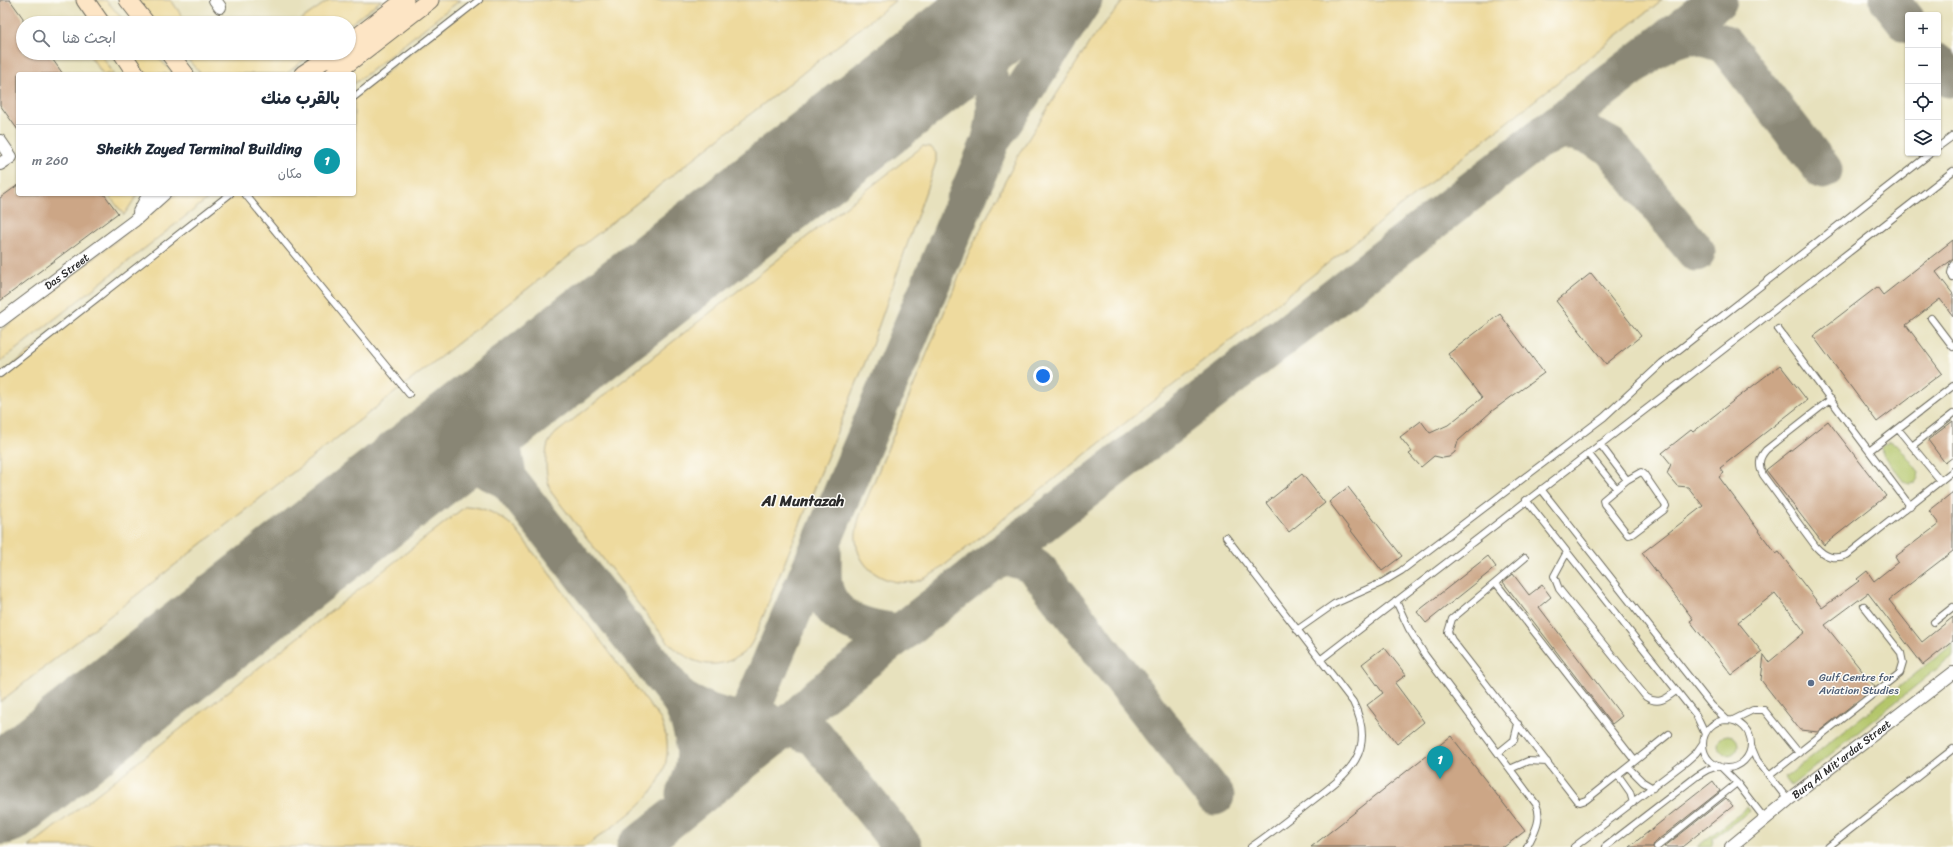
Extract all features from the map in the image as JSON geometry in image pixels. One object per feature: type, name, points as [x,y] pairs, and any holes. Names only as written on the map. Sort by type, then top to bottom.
[{"type":"street","points":[[85,0],[97,16]]},
{"type":"street","points":[[128,0],[141,16]]},
{"type":"street","points":[[356,38],[405,0]]},
{"type":"street","points":[[356,57],[430,0]]},
{"type":"street","points":[[127,60],[135,72]]},
{"type":"street","points":[[174,60],[183,72]]},
{"type":"street","points":[[306,72],[324,60]]},
{"type":"street","points":[[337,72],[352,60]]},
{"type":"street","points":[[0,141],[11,157],[0,164]]},
{"type":"street","name":"Das Street","points":[[134,221],[148,196]]},
{"type":"street","name":"Das Street","points":[[0,322],[134,221],[162,196]]},
{"type":"street","name":"Burq Al Mit'ardat Street","points":[[1731,847],[1788,800],[1953,673]]},
{"type":"lane","points":[[356,95],[479,0]]},
{"type":"lane","points":[[1941,146],[1953,136]]},
{"type":"lane","points":[[1297,630],[1334,604],[1381,583],[1401,571],[1604,417],[1662,363],[1927,156]]},
{"type":"lane","points":[[1320,660],[1526,500],[1768,317],[1953,172]]},
{"type":"lane","points":[[0,374],[227,196]]},
{"type":"lane","points":[[247,196],[409,394]]},
{"type":"lane","points":[[1953,265],[1951,273],[1953,278]]},
{"type":"lane","points":[[1931,318],[1953,347]]},
{"type":"lane","points":[[1778,329],[1910,506]]},
{"type":"lane","points":[[1869,451],[1953,386]]},
{"type":"lane","points":[[1831,400],[1766,450],[1760,459],[1759,465],[1763,475],[1811,541],[1820,552],[1826,556],[1833,558],[1847,555],[1953,471]]},
{"type":"lane","points":[[1912,446],[1953,414]]},
{"type":"lane","points":[[1898,429],[1940,481]]},
{"type":"lane","points":[[1600,444],[1627,480]]},
{"type":"lane","points":[[1588,453],[1616,488]]},
{"type":"lane","points":[[1639,472],[1643,472],[1666,506],[1664,510],[1630,535],[1624,532],[1603,502],[1604,498],[1616,488],[1639,472]]},
{"type":"lane","points":[[1541,489],[1715,710],[1730,720],[1745,727],[1749,733],[1751,746],[1757,760],[1788,800]]},
{"type":"lane","points":[[1526,500],[1699,720],[1705,734]]},
{"type":"lane","points":[[1226,537],[1353,702],[1358,712],[1362,735],[1357,757],[1345,776],[1251,847]]},
{"type":"lane","points":[[1567,552],[1554,576],[1558,589],[1646,697],[1650,700],[1660,701],[1676,691]]},
{"type":"lane","points":[[1525,558],[1452,620],[1448,632],[1452,640],[1575,798],[1580,802],[1586,800],[1669,734]]},
{"type":"lane","points":[[1496,582],[1635,761]]},
{"type":"lane","points":[[1396,601],[1409,629],[1425,655],[1538,809],[1539,820],[1527,847]]},
{"type":"lane","points":[[1769,776],[1896,677],[1902,669],[1902,654],[1864,606]]},
{"type":"lane","points":[[1934,622],[1953,607]]},
{"type":"lane","points":[[1574,847],[1692,758],[1703,743],[1705,734],[1714,724],[1730,720],[1753,710],[1764,710],[1799,753]]},
{"type":"lane","points":[[1498,753],[1514,740],[1518,724]]},
{"type":"lane","points":[[1703,743],[1706,755],[1713,764],[1720,767],[1737,783],[1765,819]]},
{"type":"lane","points":[[1605,847],[1697,776],[1707,770],[1720,767],[1732,768],[1742,764],[1748,756],[1751,746]]},
{"type":"lane","points":[[1828,847],[1953,750]]},
{"type":"lane","points":[[1510,769],[1528,761],[1547,762]]},
{"type":"lane","points":[[1628,767],[1642,782],[1652,788]]},
{"type":"lane","points":[[1618,775],[1630,792],[1633,803]]},
{"type":"lane","points":[[1657,847],[1737,783]]},
{"type":"green space","points":[[1889,441],[1898,445],[1919,472],[1915,483],[1909,484],[1904,482],[1883,455],[1882,446]]},
{"type":"green space","points":[[1953,644],[1953,656],[1791,786],[1785,778]]},
{"type":"green space","points":[[1724,735],[1732,735],[1738,741],[1738,749],[1732,755],[1724,755],[1718,749],[1718,741]]},
{"type":"green space","points":[[1747,807],[1750,811],[1713,838],[1712,845],[1710,847],[1697,847]]},
{"type":"sand","points":[[90,0],[106,0],[120,16],[102,16]]},
{"type":"sand","points":[[137,0],[171,0],[182,16],[150,16]]},
{"type":"sand","points":[[329,0],[382,0],[356,20],[356,16],[306,16]]},
{"type":"sand","points":[[426,0],[460,0],[356,82],[356,72],[335,72],[350,60],[356,60],[356,55]]},
{"type":"sand","points":[[479,0],[896,0],[0,702],[0,375],[228,196],[356,196],[356,96]]},
{"type":"sand","points":[[1124,0],[1662,0],[936,572],[914,582],[904,583],[884,578],[867,567],[858,550],[856,534],[859,518],[969,252],[1020,152],[1091,40]]},
{"type":"sand","points":[[93,60],[105,60],[113,72],[102,72]]},
{"type":"sand","points":[[134,60],[161,60],[172,72],[143,72]]},
{"type":"sand","points":[[188,60],[304,60],[289,72],[199,72]]},
{"type":"sand","points":[[923,146],[931,147],[936,153],[936,162],[872,345],[756,634],[747,649],[741,655],[731,660],[722,663],[705,664],[689,658],[667,641],[551,492],[546,468],[548,444],[556,433]]},
{"type":"sand","points":[[110,196],[137,196],[124,215]]},
{"type":"sand","points":[[173,196],[211,196],[0,362],[0,331]]},
{"type":"sand","points":[[466,506],[492,512],[514,527],[661,720],[667,741],[666,759],[661,776],[653,790],[628,815],[585,847],[29,847]]},
{"type":"building","points":[[0,0],[10,0],[22,16],[16,16],[16,60],[53,60],[62,72],[16,72],[16,127],[0,105]]},
{"type":"building","points":[[16,186],[16,196],[105,196],[118,213],[0,301],[0,198]]},
{"type":"building","points":[[1953,240],[1953,259],[1936,272],[1953,294],[1953,316],[1940,299],[1906,325],[1942,373],[1877,422],[1813,336],[1877,287],[1883,295]]},
{"type":"building","points":[[1591,273],[1641,336],[1606,364],[1556,301]]},
{"type":"building","points":[[1500,314],[1544,373],[1492,411],[1458,441],[1455,452],[1449,457],[1443,458],[1434,456],[1421,467],[1409,454],[1412,452],[1400,437],[1421,421],[1430,433],[1448,425],[1482,398],[1448,354]]},
{"type":"building","points":[[1780,365],[1807,400],[1720,468],[1724,473],[1719,477],[1776,554],[1779,552],[1822,608],[1859,581],[1857,579],[1867,571],[1874,581],[1898,562],[1895,557],[1939,524],[1929,511],[1953,492],[1953,551],[1889,600],[1922,642],[1953,617],[1953,641],[1923,665],[1868,593],[1825,625],[1875,687],[1818,732],[1800,730],[1761,680],[1764,655],[1769,662],[1805,632],[1775,593],[1738,622],[1762,652],[1732,675],[1690,621],[1693,619],[1642,553],[1703,506],[1688,487],[1677,486],[1667,474],[1671,464],[1662,453],[1691,430],[1693,432]]},
{"type":"building","points":[[1828,421],[1886,496],[1824,545],[1766,470]]},
{"type":"building","points":[[1953,421],[1953,457],[1945,463],[1928,440]]},
{"type":"building","points":[[1302,474],[1325,503],[1289,532],[1266,503]]},
{"type":"building","points":[[1348,487],[1402,556],[1382,571],[1329,502]]},
{"type":"building","points":[[1488,556],[1496,567],[1426,623],[1417,612]]},
{"type":"building","points":[[1513,574],[1529,595],[1542,585],[1551,597],[1539,607],[1622,716],[1612,724],[1503,582]]},
{"type":"building","points":[[1384,647],[1406,675],[1395,683],[1424,722],[1397,744],[1367,705],[1383,693],[1362,664]]},
{"type":"building","points":[[1451,736],[1525,831],[1504,847],[1311,847]]},
{"type":"building","points":[[1713,781],[1720,791],[1654,843],[1653,847],[1629,847]]},
{"type":"building","points":[[1726,798],[1733,806],[1682,847],[1664,847]]},
{"type":"taxiway","points":[[994,136],[1083,0]]},
{"type":"taxiway","points":[[636,847],[797,718],[819,696],[1718,0]]},
{"type":"taxiway","points":[[1889,0],[1905,20]]},
{"type":"taxiway","points":[[1661,45],[1677,38],[1693,34],[1725,44],[1823,170]]},
{"type":"taxiway","points":[[1941,67],[1949,78]]},
{"type":"taxiway","points":[[712,766],[746,722],[990,143],[996,103],[994,91],[989,81],[980,74],[968,70],[951,70],[934,74],[907,86]]},
{"type":"taxiway","points":[[1537,140],[1561,131],[1574,131],[1591,136],[1611,147],[1696,252]]},
{"type":"taxiway","points":[[508,480],[501,444],[508,411],[535,377]]},
{"type":"taxiway","points":[[409,476],[436,459],[470,461],[508,480],[680,699]]},
{"type":"taxiway","points":[[822,545],[823,585],[827,598],[834,608],[843,616],[865,627],[901,633]]},
{"type":"taxiway","points":[[999,556],[1026,562],[1031,564],[1039,571],[1215,796]]},
{"type":"taxiway","points":[[685,794],[691,782],[696,758],[693,734],[686,711],[680,699],[701,710],[722,717],[744,721],[768,722]]},
{"type":"taxiway","points":[[781,729],[793,729],[815,736],[903,847]]},
{"type":"runway","points":[[0,796],[1017,0]]},
{"type":"place","name":"Gulf Centre for Aviation Studies","points":[[1811,683]]},
{"type":"place","name":"Sheikh Zayed Terminal Building","points":[[1440,779]]},
{"type":"district","name":"Al Muntazah","points":[[803,501]]}]
